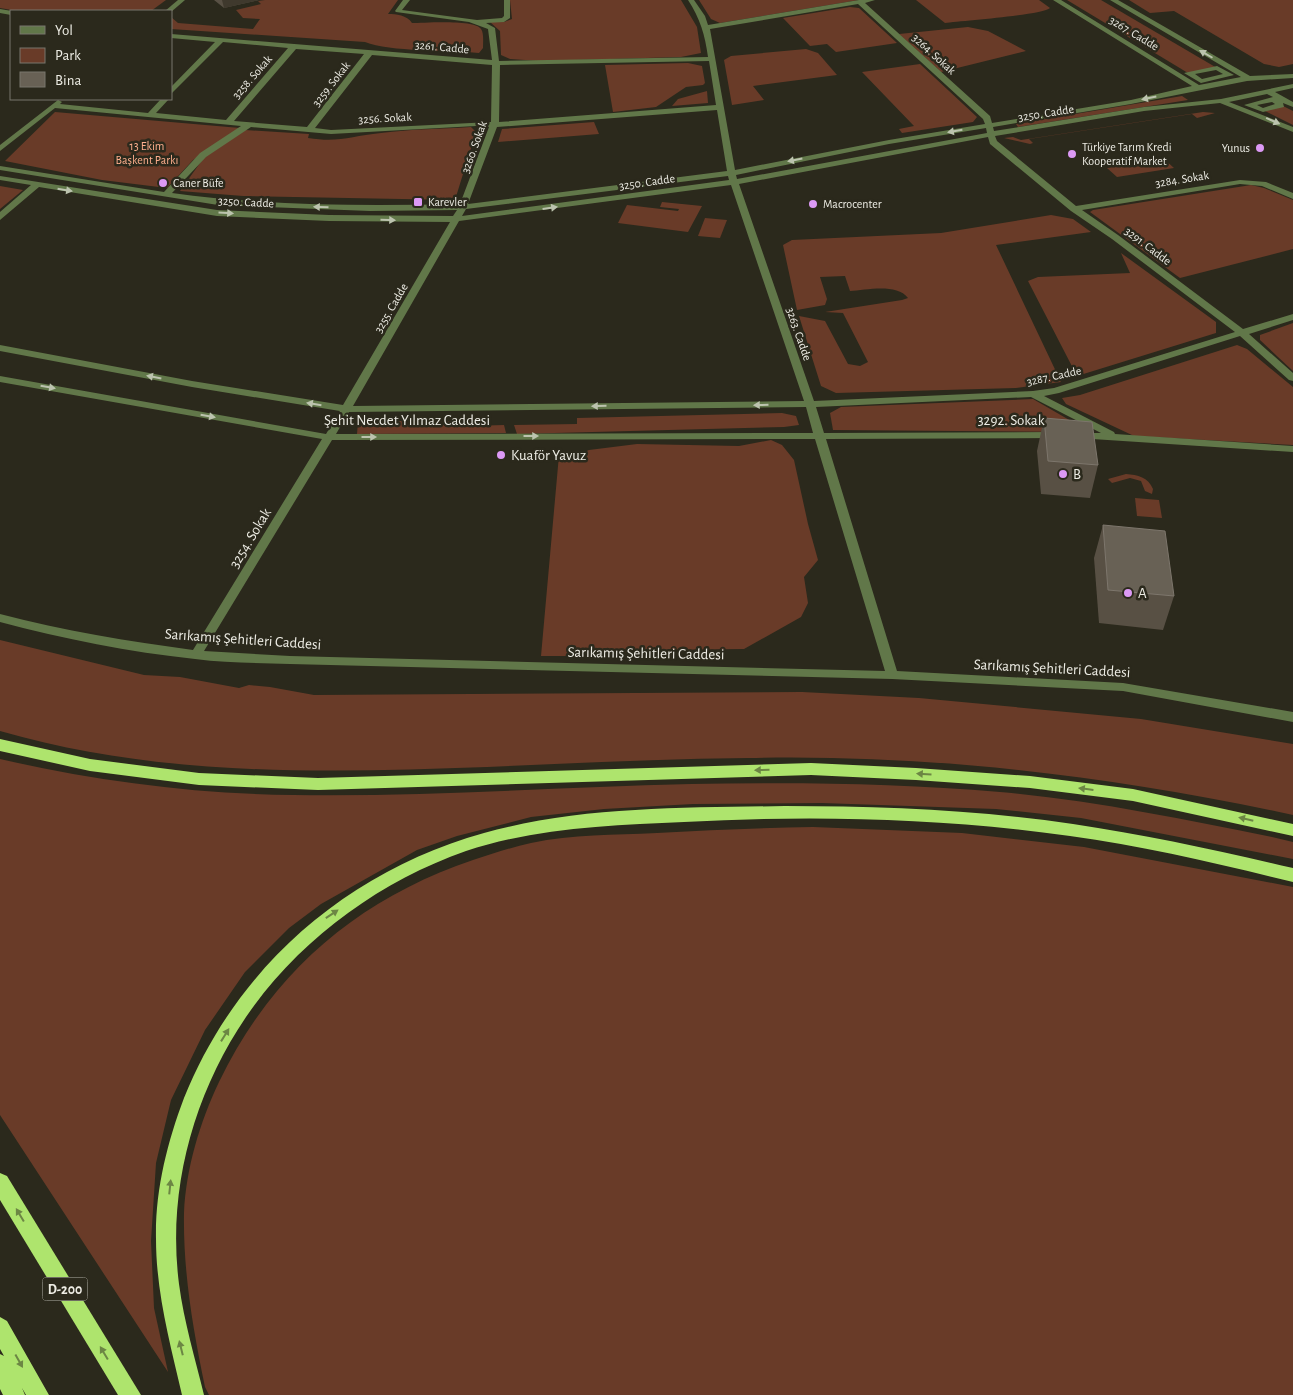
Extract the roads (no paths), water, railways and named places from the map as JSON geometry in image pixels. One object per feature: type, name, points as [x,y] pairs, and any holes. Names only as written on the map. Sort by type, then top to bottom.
[{"type":"highway","points":[[0,745],[90,765],[199,779],[318,784],[811,769],[916,774],[1030,782],[1132,795],[1293,830]]},
{"type":"highway","points":[[193,1395],[177,1330],[167,1268],[166,1225],[172,1172],[186,1116],[215,1051],[246,1000],[285,955],[321,922],[368,889],[414,865],[494,837],[602,820],[713,814],[814,813],[922,816],[1031,825],[1126,839],[1293,875]]},
{"type":"highway","name":"D-200","points":[[0,1182],[130,1395]]},
{"type":"highway","points":[[0,1328],[38,1395]]},
{"type":"highway","points":[[0,1365],[14,1395]]},
{"type":"street","points":[[169,10],[182,0]]},
{"type":"street","points":[[407,0],[398,11],[413,16],[480,21],[504,20],[508,18],[507,0]]},
{"type":"street","name":"3263. Cadde","points":[[691,0],[706,27],[733,177],[810,404],[892,675]]},
{"type":"street","points":[[706,27],[872,0]]},
{"type":"street","name":"3267. Cadde","points":[[1056,0],[1223,97],[1293,130]]},
{"type":"street","name":"3267. Cadde","points":[[1113,0],[1249,78],[1272,89],[1293,106]]},
{"type":"street","name":"3264. Sokak","points":[[860,2],[987,118],[989,130]]},
{"type":"street","name":"3260. Sokak","points":[[457,220],[464,207],[496,119],[496,63],[491,28],[480,21]]},
{"type":"street","name":"3261. Cadde","points":[[172,36],[496,63],[711,59]]},
{"type":"street","points":[[172,91],[220,40]]},
{"type":"street","name":"3258. Sokak","points":[[228,123],[294,46]]},
{"type":"street","name":"3259. Sokak","points":[[309,130],[370,52]]},
{"type":"street","name":"3250. Cadde","points":[[0,178],[216,213],[329,218],[457,220],[733,177],[1131,102],[1200,84],[1249,78],[1293,76]]},
{"type":"street","name":"3250. Cadde","points":[[989,130],[1293,86]]},
{"type":"street","points":[[0,149],[61,100]]},
{"type":"street","points":[[149,116],[164,100]]},
{"type":"street","name":"3256. Sokak","points":[[53,106],[309,130],[360,131],[494,125],[720,107]]},
{"type":"street","points":[[166,195],[203,155],[248,125]]},
{"type":"street","name":"3291. Cadde","points":[[989,130],[993,142],[1074,209],[1115,237],[1242,332],[1293,378]]},
{"type":"street","name":"3250. Cadde","points":[[0,168],[166,195],[275,205],[370,208],[464,207],[733,177]]},
{"type":"street","name":"3284. Sokak","points":[[1074,209],[1240,182],[1263,184],[1293,196]]},
{"type":"street","points":[[0,216],[36,185]]},
{"type":"street","name":"3255. Cadde","points":[[328,437],[457,220]]},
{"type":"street","name":"3287. Cadde","points":[[810,404],[1033,394],[1076,385],[1293,317]]},
{"type":"street","name":"Şehit Necdet Yılmaz Caddesi","points":[[0,348],[192,384],[346,409],[810,404]]},
{"type":"street","name":"Şehit Necdet Yılmaz Caddesi","points":[[0,379],[328,437],[819,434]]},
{"type":"street","points":[[1033,394],[1115,437]]},
{"type":"street","name":"3292. Sokak","points":[[819,434],[1115,437],[1293,449]]},
{"type":"street","name":"3254. Sokak","points":[[196,655],[328,437]]},
{"type":"street","name":"Sarıkamış Şehitleri Caddesi","points":[[0,618],[46,630],[196,655],[290,660],[892,675],[1123,687],[1293,717]]},
{"type":"place","name":"Yunus","points":[[1260,148]]},
{"type":"place","name":"Türkiye Tarım Kredi Kooperatif Market","points":[[1072,154]]},
{"type":"place","name":"Caner Büfe","points":[[163,183]]},
{"type":"place","name":"Karevler","points":[[418,202]]},
{"type":"place","name":"Macrocenter","points":[[813,204]]},
{"type":"place","name":"Kuaför Yavuz","points":[[501,455]]},
{"type":"place","name":"B","points":[[1063,474]]},
{"type":"place","name":"A","points":[[1128,593]]},
{"type":"park label","name":"13 Ekim Başkent Parkı","points":[[147,153]]}]
